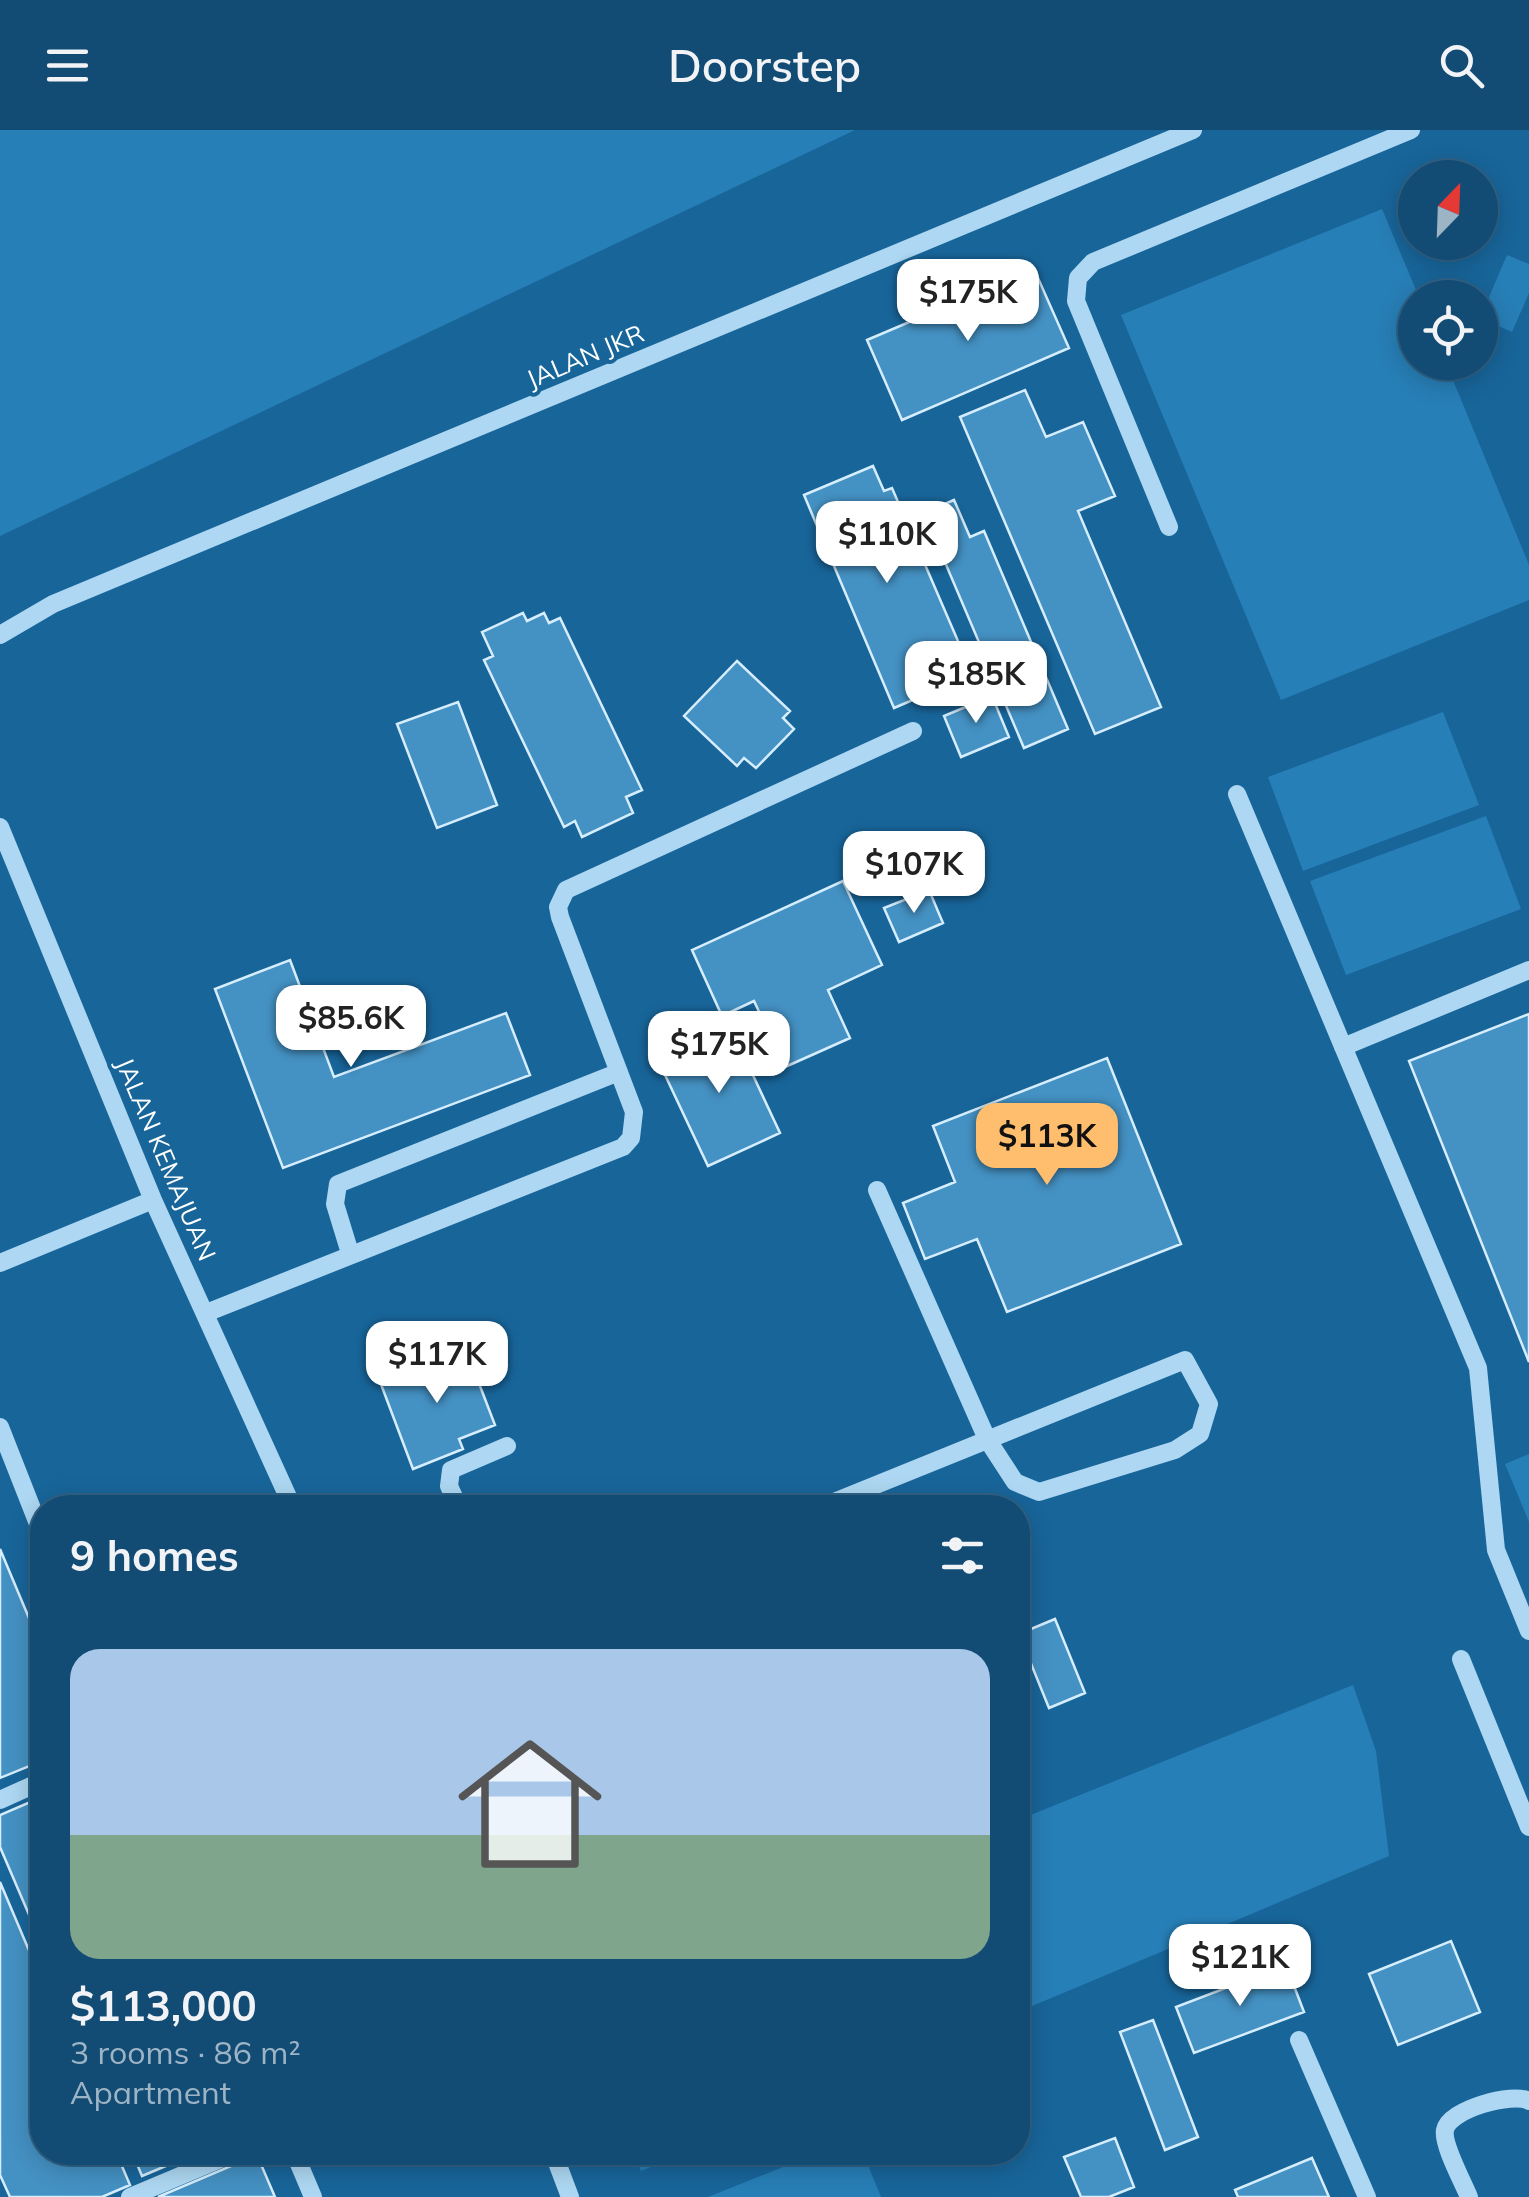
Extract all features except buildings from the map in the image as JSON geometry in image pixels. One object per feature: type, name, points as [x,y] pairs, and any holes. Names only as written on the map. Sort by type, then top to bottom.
[{"type":"street","name":"JALAN JKR","points":[[0,635],[72,596],[1192,130]]},
{"type":"street","points":[[1169,527],[1076,301],[1078,278],[1094,262],[1410,130]]},
{"type":"street","points":[[206,1313],[623,1147],[631,1138],[634,1112],[560,917],[558,907],[566,890],[913,731]]},
{"type":"street","points":[[1237,794],[1478,1368],[1496,1550],[1529,1631]]},
{"type":"street","name":"JALAN KEMAJUAN","points":[[0,828],[152,1200],[286,1495]]},
{"type":"street","points":[[1343,1046],[1529,970]]},
{"type":"street","points":[[350,1253],[334,1204],[338,1184],[619,1072]]},
{"type":"street","points":[[850,1495],[987,1439],[1185,1360],[1209,1404],[1200,1434],[1174,1450],[1040,1492],[1015,1482],[987,1439],[877,1190]]},
{"type":"street","points":[[0,1264],[152,1200]]},
{"type":"street","points":[[0,1427],[30,1503]]},
{"type":"street","points":[[453,1495],[449,1486],[452,1470],[507,1446]]},
{"type":"street","points":[[1460,1658],[1529,1827]]},
{"type":"street","points":[[0,1800],[30,1786]]},
{"type":"street","points":[[1299,2040],[1368,2197]]},
{"type":"street","points":[[1469,2197],[1446,2141],[1445,2130],[1450,2120],[1509,2097],[1529,2100]]},
{"type":"street","points":[[130,2197],[206,2165]]},
{"type":"street","points":[[299,2165],[313,2197]]},
{"type":"street","points":[[558,2165],[570,2197]]},
{"type":"shaded area","points":[[0,130],[855,130],[0,536]]},
{"type":"shaded area","points":[[1382,209],[1398,247],[1398,260],[1403,260],[1412,280],[1398,280],[1398,380],[1453,380],[1529,565],[1529,600],[1281,700],[1121,315]]},
{"type":"shaded area","points":[[1507,255],[1529,264],[1529,293],[1512,332],[1498,326],[1496,280]]},
{"type":"shaded area","points":[[1443,712],[1479,805],[1303,871],[1268,777]]},
{"type":"shaded area","points":[[1486,816],[1521,909],[1346,975],[1310,881]]},
{"type":"shaded area","points":[[1529,1454],[1529,1522],[1505,1464]]},
{"type":"shaded area","points":[[1353,1685],[1376,1751],[1389,1856],[1030,2007],[1030,1815]]},
{"type":"shaded area","points":[[788,2165],[868,2165],[881,2197],[708,2197]]}]
